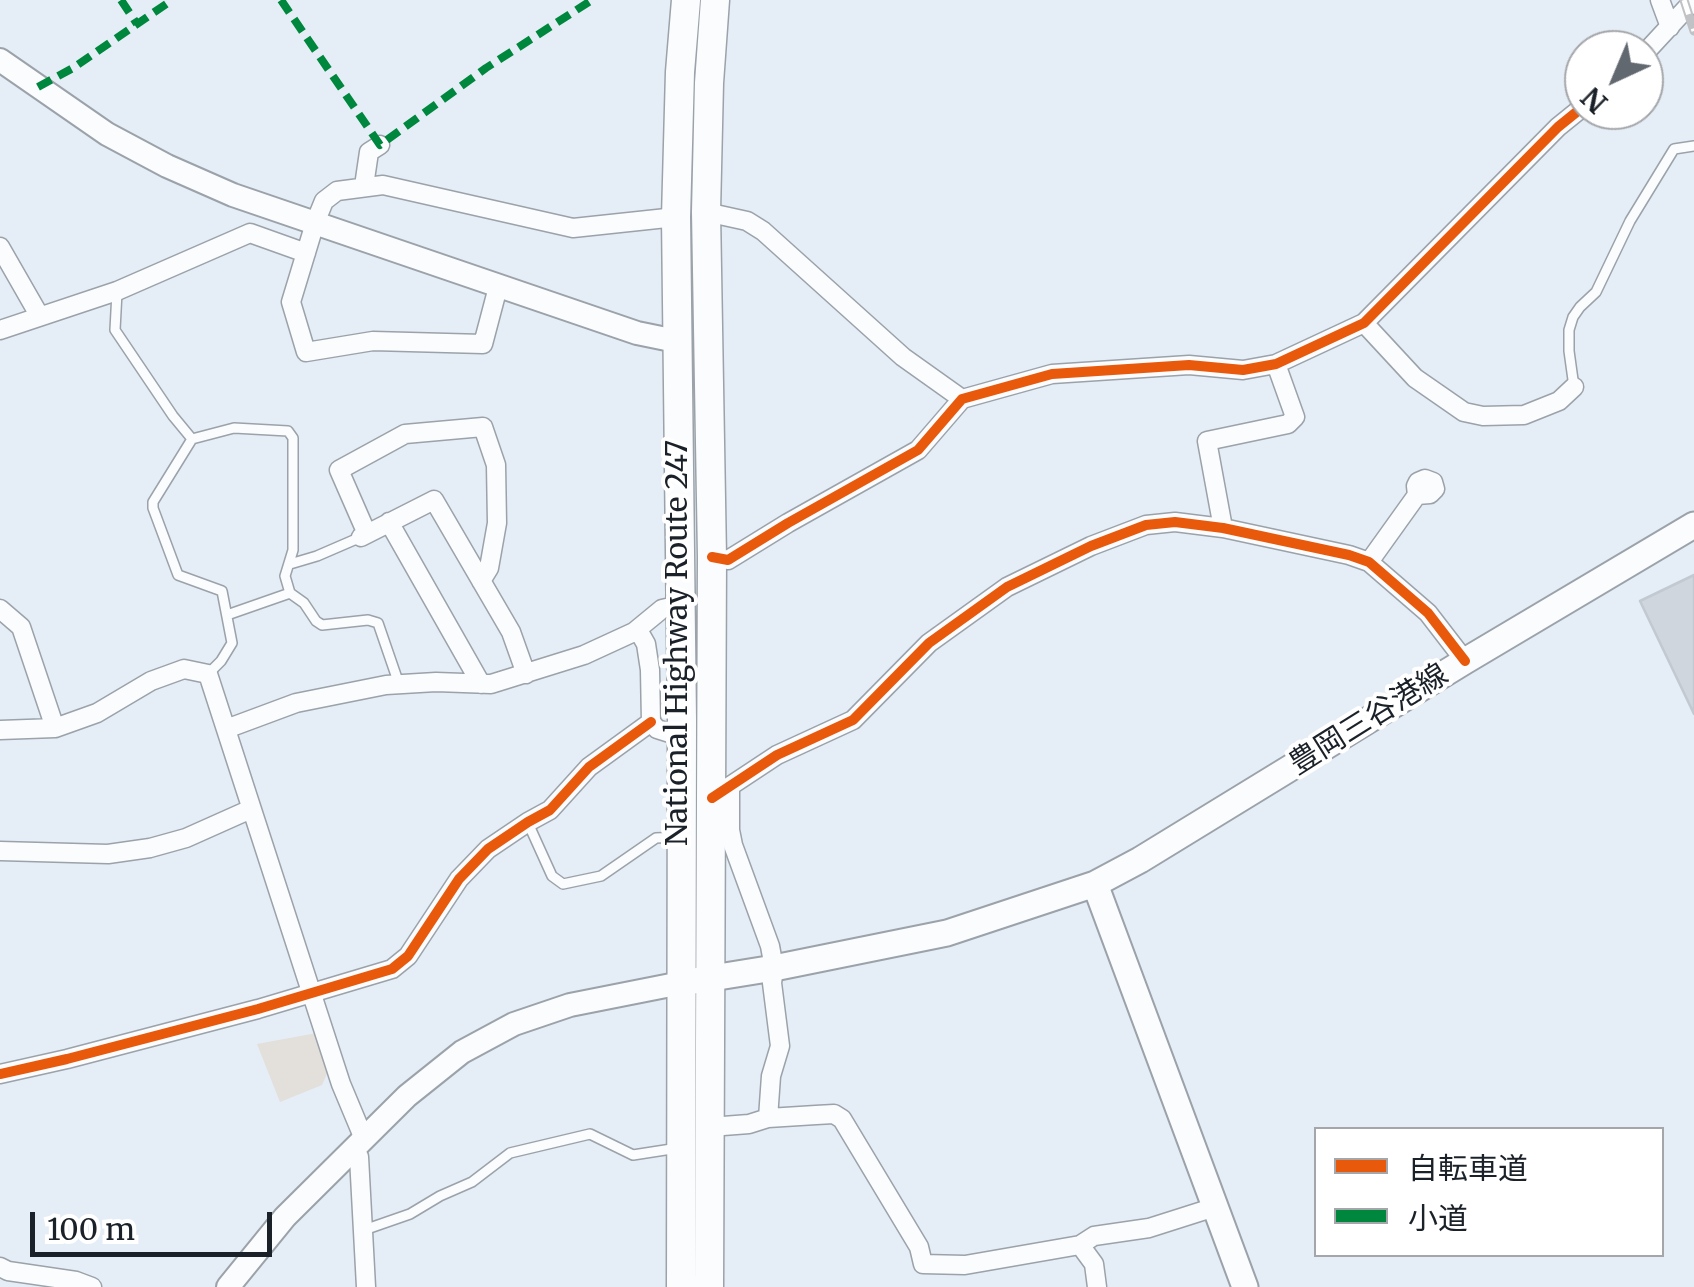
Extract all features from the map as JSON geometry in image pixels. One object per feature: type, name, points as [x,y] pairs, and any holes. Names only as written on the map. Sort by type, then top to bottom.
[{"type":"highway","name":"National Highway Route 247","points":[[681,1287],[682,737],[676,217],[686,0]]},
{"type":"highway","name":"National Highway Route 247","points":[[709,1287],[712,978],[721,792],[706,212],[715,0]]},
{"type":"main road","name":"豊岡三谷港線","points":[[681,983],[947,934],[1095,884],[1694,524]]},
{"type":"main road","points":[[1095,884],[1245,1287]]},
{"type":"street","points":[[1660,0],[1670,26]]},
{"type":"street","points":[[1664,32],[1694,0]]},
{"type":"street","points":[[0,60],[107,134],[233,195],[637,333],[676,342]]},
{"type":"street","points":[[712,557],[728,560],[918,450],[962,399],[1052,374],[1189,365],[1242,370],[1276,364],[1364,323],[1564,122]]},
{"type":"street","points":[[364,186],[369,152],[380,145]]},
{"type":"street","points":[[498,286],[483,344],[373,341],[306,352],[291,302],[324,201],[337,192],[364,186],[383,185],[573,228],[676,217]]},
{"type":"street","points":[[706,212],[748,221],[763,231],[904,357],[962,399]]},
{"type":"street","points":[[0,330],[117,291],[250,233],[306,253]]},
{"type":"street","points":[[0,247],[38,315]]},
{"type":"street","points":[[1364,323],[1416,378],[1464,412],[1483,416],[1524,415],[1560,400],[1574,387]]},
{"type":"street","points":[[1223,528],[1207,441],[1288,424],[1295,417],[1276,364]]},
{"type":"street","points":[[481,581],[490,568],[497,523],[496,466],[483,427],[405,434],[338,470],[363,535],[434,500],[481,581],[511,632],[526,674]]},
{"type":"street","points":[[1370,562],[1418,495]]},
{"type":"street","points":[[390,522],[480,684]]},
{"type":"street","points":[[768,1118],[771,1076],[780,1046],[772,984],[774,968],[770,946],[733,845],[721,792],[777,755],[852,720],[930,643],[1007,587],[1091,546],[1146,525],[1176,522],[1223,528],[1370,562],[1428,612],[1465,660]]},
{"type":"street","points":[[226,729],[296,702],[399,684],[490,684],[584,654],[638,630],[662,609],[680,605]]},
{"type":"street","points":[[0,609],[22,627],[55,728]]},
{"type":"street","points":[[638,630],[646,644],[650,670],[651,722],[658,729],[682,737]]},
{"type":"street","points":[[0,730],[55,728],[96,713],[151,681],[184,669],[208,674],[313,992],[358,1145],[366,1287]]},
{"type":"street","points":[[0,1074],[67,1059],[392,968],[408,956],[459,879],[488,849],[550,810],[589,767],[651,722]]},
{"type":"street","points":[[0,850],[108,854],[150,848],[186,838],[252,810]]},
{"type":"street","points":[[228,1287],[285,1217],[407,1096],[462,1052],[514,1024],[570,1005],[681,983]]},
{"type":"street","points":[[710,1127],[834,1114],[842,1119],[919,1247],[924,1264],[965,1265],[1080,1244],[1094,1236],[1149,1228],[1214,1207]]},
{"type":"street","points":[[1080,1244],[1094,1264],[1097,1287]]},
{"type":"street","points":[[0,1267],[92,1287]]},
{"type":"lane","points":[[1574,387],[1568,350],[1574,317],[1596,292],[1630,220],[1674,149],[1694,146]]},
{"type":"lane","points":[[117,291],[115,330],[192,439]]},
{"type":"lane","points":[[208,674],[232,642],[222,592],[178,574],[153,502],[192,439],[234,428],[288,431],[293,438],[293,550],[285,576],[290,593],[304,602],[322,625],[378,622],[399,684]]},
{"type":"lane","points":[[290,564],[363,535]]},
{"type":"lane","points":[[227,615],[290,593]]},
{"type":"lane","points":[[528,822],[552,876],[563,884],[601,876],[656,838],[681,837]]},
{"type":"lane","points":[[364,1230],[410,1214],[472,1182],[510,1153],[590,1134],[633,1155],[682,1147]]},
{"type":"shaded area","points":[[317,1033],[330,1067],[322,1085],[280,1102],[257,1044]]},
{"type":"building","points":[[1694,575],[1694,714],[1640,601]]},
{"type":"railway","points":[[1684,0],[1694,31]]},
{"type":"marked path","points":[[121,0],[137,24]]},
{"type":"marked path","points":[[38,87],[73,68],[172,0]]},
{"type":"marked path","points":[[281,0],[380,145],[486,68],[592,0]]},
{"type":"cycle path","points":[[712,557],[728,560],[918,450],[962,399],[1052,374],[1189,365],[1243,370],[1276,364],[1364,323],[1564,122]]},
{"type":"cycle path","points":[[712,798],[777,755],[853,720],[929,643],[1007,587],[1091,546],[1146,525],[1175,522],[1223,528],[1369,562],[1428,613],[1465,661]]},
{"type":"cycle path","points":[[0,1074],[258,1009],[392,969],[408,956],[459,879],[488,849],[550,810],[589,767],[651,722]]}]
